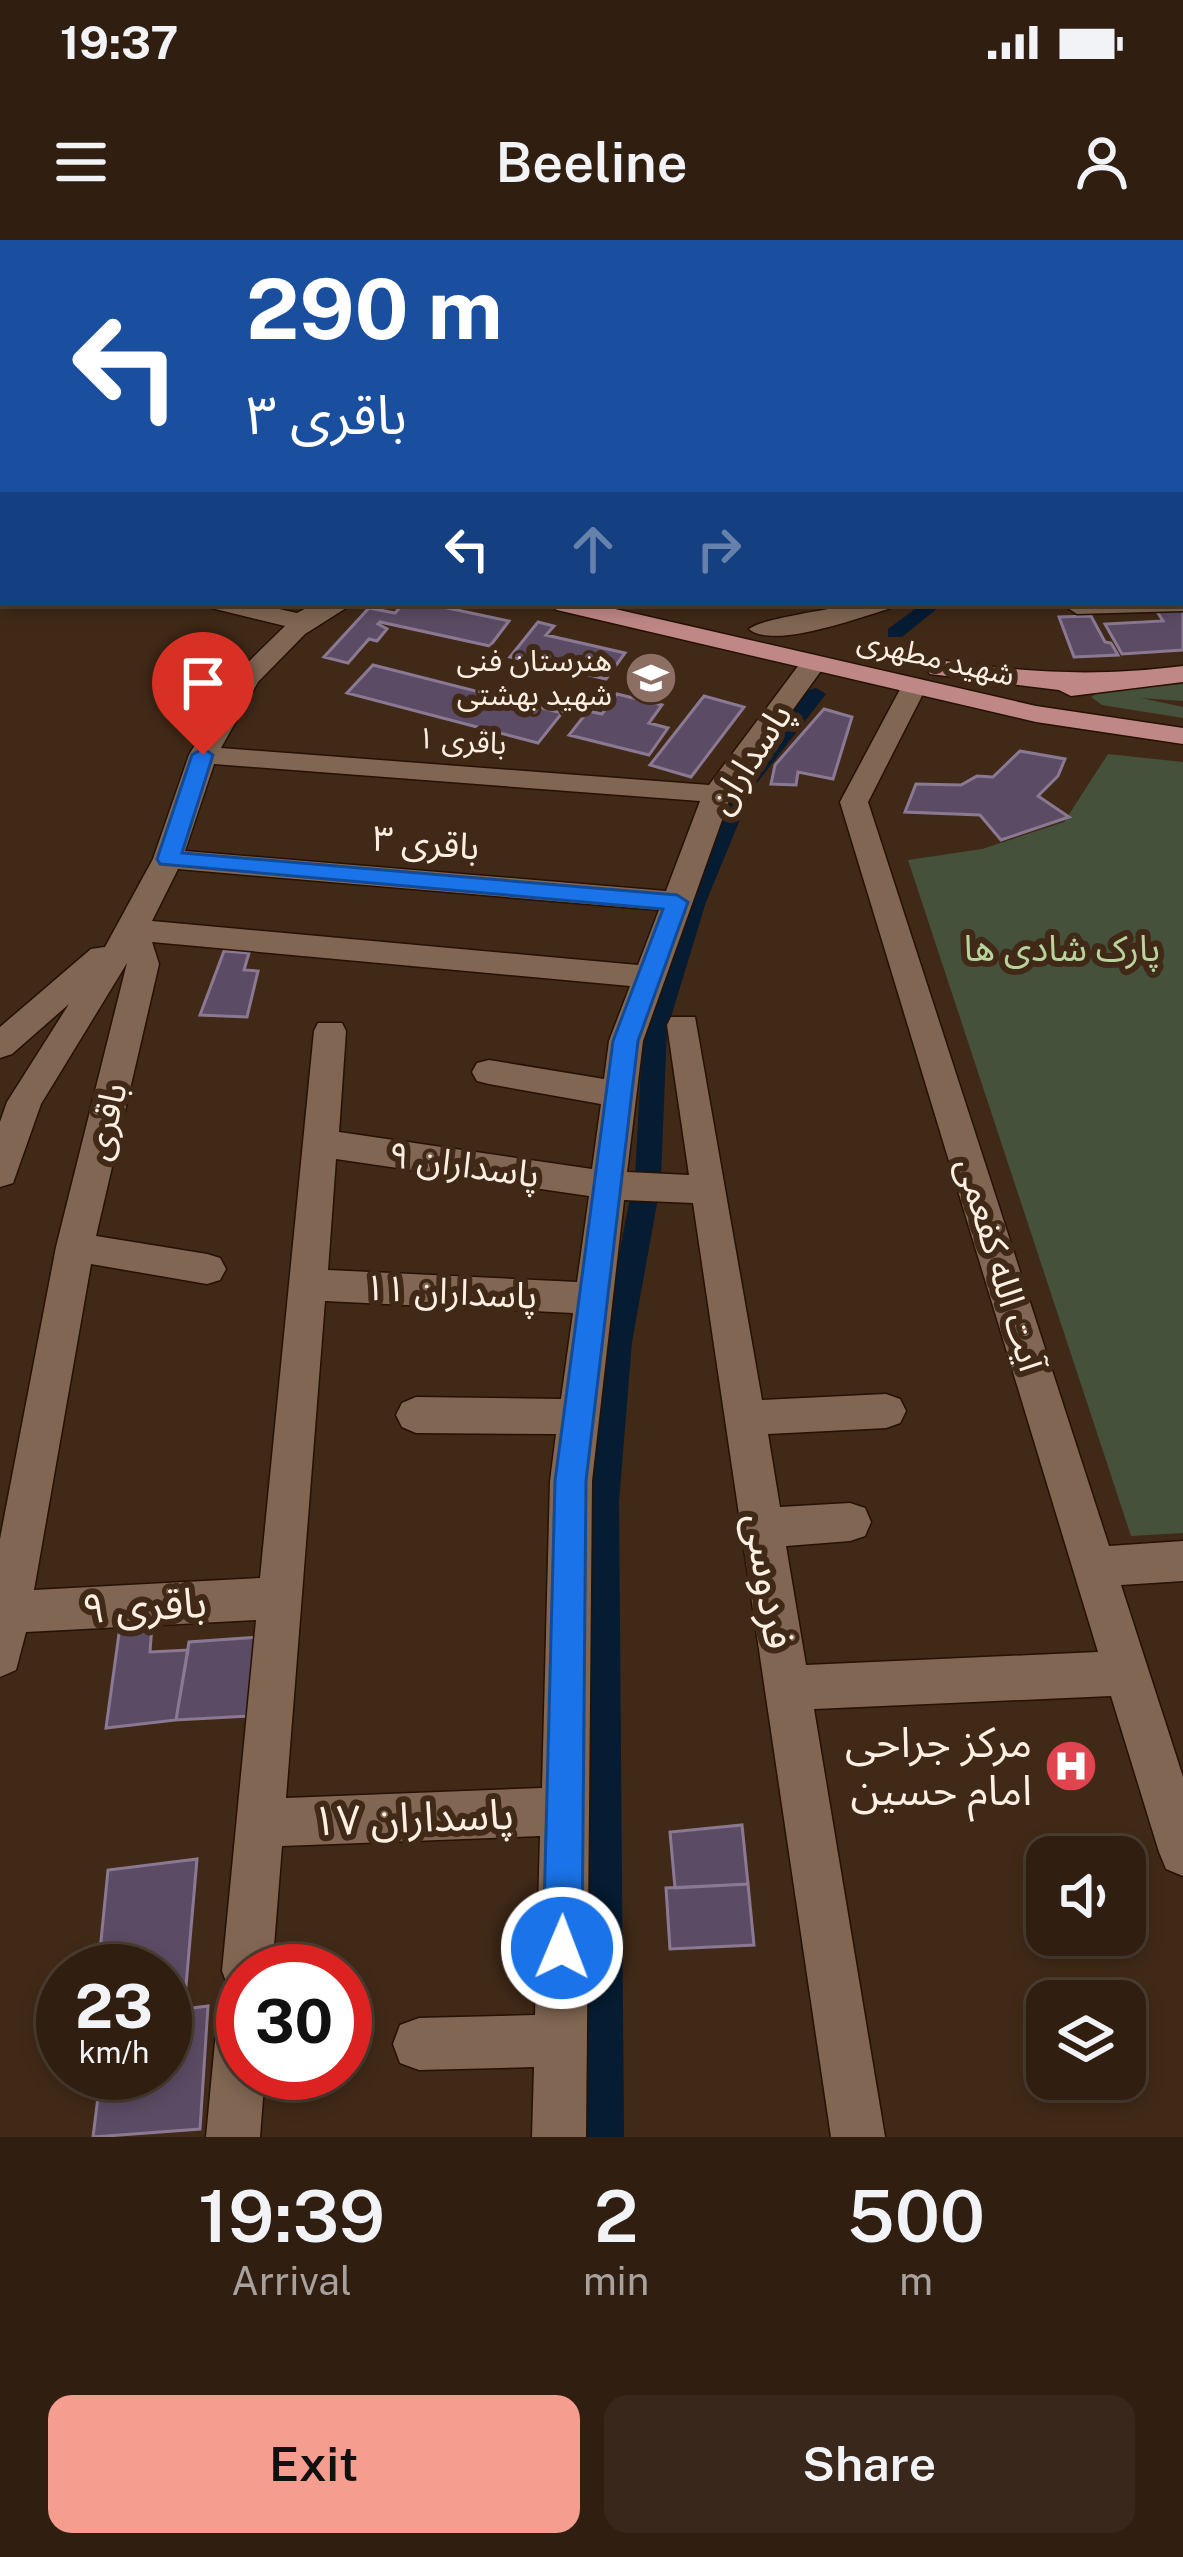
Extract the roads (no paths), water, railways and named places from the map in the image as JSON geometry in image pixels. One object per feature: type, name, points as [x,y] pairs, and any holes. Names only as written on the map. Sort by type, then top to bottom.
[{"type":"main road","name":"شهید مطهری","points":[[572,606],[820,654],[975,676],[1095,682],[1183,674]]},
{"type":"main road","points":[[662,606],[762,629],[820,654]]},
{"type":"main road","name":"شهید مطهری","points":[[820,654],[914,686],[1091,724],[1183,736]]},
{"type":"main road","points":[[1091,724],[1066,710],[1060,699],[1067,689],[1095,682]]},
{"type":"street","points":[[236,606],[302,618]]},
{"type":"street","points":[[0,1173],[24,1102],[132,930],[168,859],[203,755],[248,678],[302,618],[334,606]]},
{"type":"street","points":[[762,629],[820,622],[876,606]]},
{"type":"street","name":"پاسداران","points":[[559,2137],[571,1481],[626,1041],[717,794],[820,654],[883,606]]},
{"type":"street","points":[[1076,606],[1112,606]]},
{"type":"street","name":"آیت الله کفعمی","points":[[914,686],[854,802],[1179,1825]]},
{"type":"street","name":"باقری ۱","points":[[203,755],[717,794]]},
{"type":"street","name":"باقری ۳","points":[[168,859],[677,902]]},
{"type":"street","points":[[0,1046],[132,930],[649,977]]},
{"type":"street","name":"باقری","points":[[4,1634],[75,1247],[143,964],[132,930]]},
{"type":"street","name":"فردوسی","points":[[683,1025],[858,2137]]},
{"type":"street","points":[[250,1944],[330,1031]]},
{"type":"street","points":[[489,1072],[619,1094]]},
{"type":"street","name":"پاسداران ۹","points":[[320,1142],[706,1175]]},
{"type":"street","points":[[75,1247],[208,1269]]},
{"type":"street","name":"پاسداران ۱۱","points":[[308,1285],[593,1298]]},
{"type":"street","points":[[745,1418],[886,1411]]},
{"type":"street","points":[[416,1415],[579,1417]]},
{"type":"street","points":[[762,1528],[850,1522]]},
{"type":"street","points":[[1095,1567],[1183,1561]]},
{"type":"street","name":"باقری ۹","points":[[4,1634],[280,1598]]},
{"type":"street","points":[[787,1688],[1127,1672]]},
{"type":"street","name":"پاسداران ۱۷","points":[[260,1822],[566,1811]]},
{"type":"street","points":[[419,2044],[560,2040]]},
{"type":"street","points":[[233,2137],[236,2100]]},
{"type":"waterway","points":[[895,633],[931,606]]},
{"type":"waterway","points":[[648,1177],[655,1030],[695,902],[743,787],[816,694]]},
{"type":"waterway","points":[[604,2137],[603,1501],[617,1342],[644,1198]]},
{"type":"place","name":"هنرستان فنی شهید بهشتی","points":[[651,678]]},
{"type":"place","name":"مرکز جراحی امام حسین","points":[[1071,1766]]},
{"type":"park label","name":"پارک شادی ها","points":[[1062,948]]}]
